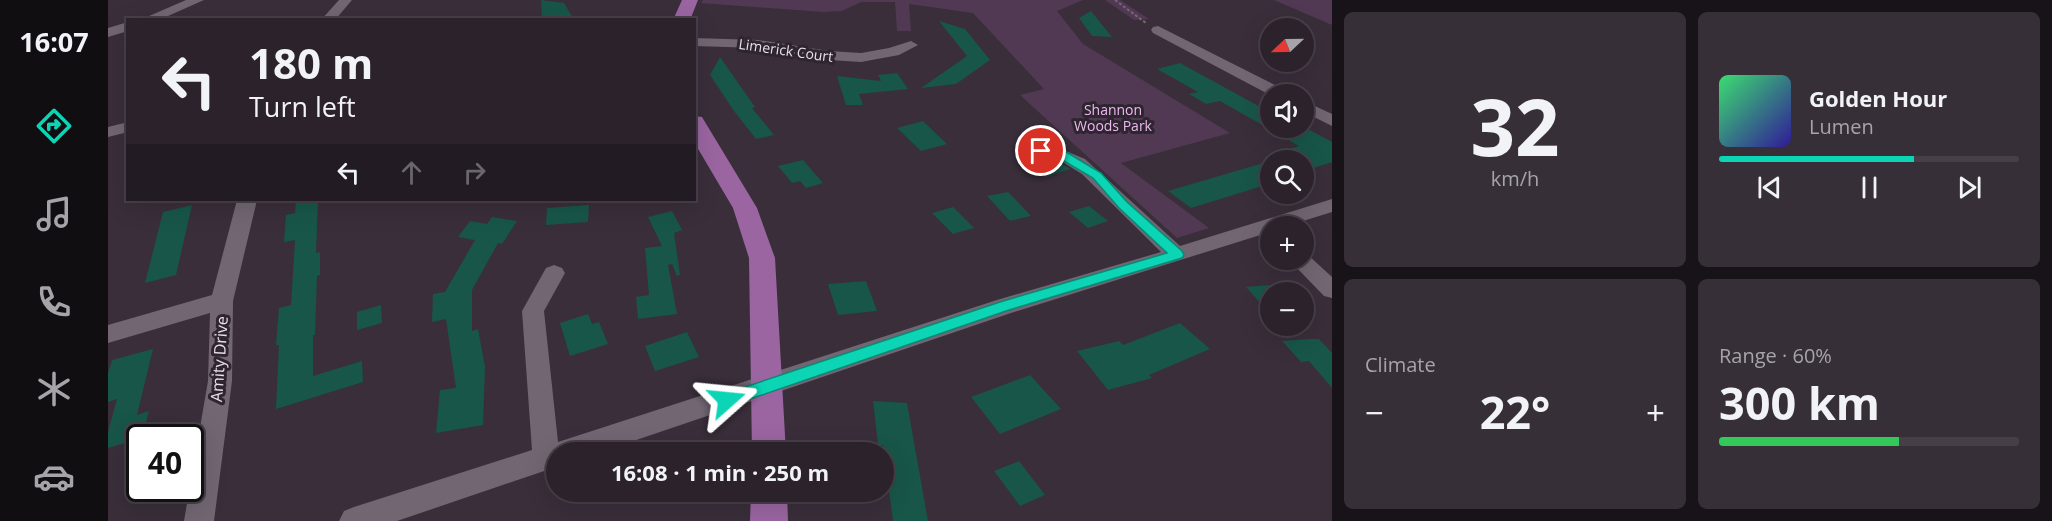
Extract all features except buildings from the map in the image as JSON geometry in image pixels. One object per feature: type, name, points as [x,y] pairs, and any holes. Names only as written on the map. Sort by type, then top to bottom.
[{"type":"main road","points":[[682,18],[690,0]]},
{"type":"main road","points":[[696,125],[745,208],[762,258],[769,442]]},
{"type":"main road","points":[[769,502],[769,521]]},
{"type":"street","points":[[151,18],[198,0]]},
{"type":"street","points":[[329,18],[346,0]]},
{"type":"street","points":[[108,33],[126,27]]},
{"type":"street","points":[[1158,30],[1262,84]]},
{"type":"street","name":"Limerick Court","points":[[696,42],[734,42],[833,57],[872,57],[892,53],[911,45]]},
{"type":"street","points":[[1314,111],[1332,121]]},
{"type":"street","points":[[108,132],[126,128]]},
{"type":"street","points":[[1041,151],[1064,155],[1097,176],[1123,205],[1178,255]]},
{"type":"street","name":"Amity Drive","points":[[199,521],[220,381],[222,301],[248,201]]},
{"type":"street","points":[[1302,216],[1332,205]]},
{"type":"street","points":[[595,442],[1005,306],[1260,231]]},
{"type":"street","points":[[1311,270],[1332,290]]},
{"type":"street","points":[[553,442],[533,311],[554,273]]},
{"type":"street","points":[[108,334],[222,301]]},
{"type":"street","points":[[354,521],[407,512],[546,458]]},
{"type":"path","points":[[1114,0],[1158,30]]},
{"type":"green space","name":"Shannon Woods Park","points":[[703,0],[1083,0],[1057,11],[1083,44],[1230,133],[1121,163],[1209,228],[1177,238],[1020,95],[1044,89],[973,13],[909,4],[911,31],[897,31],[895,2],[861,2],[842,11],[823,12],[701,3]]},
{"type":"green space","points":[[1105,0],[1120,0],[1149,19],[1134,20]]},
{"type":"green space","points":[[1274,0],[1332,0],[1332,25]]},
{"type":"route","points":[[727,400],[1005,306],[1178,255],[1123,205],[1088,169],[1064,155],[1041,151]]}]
